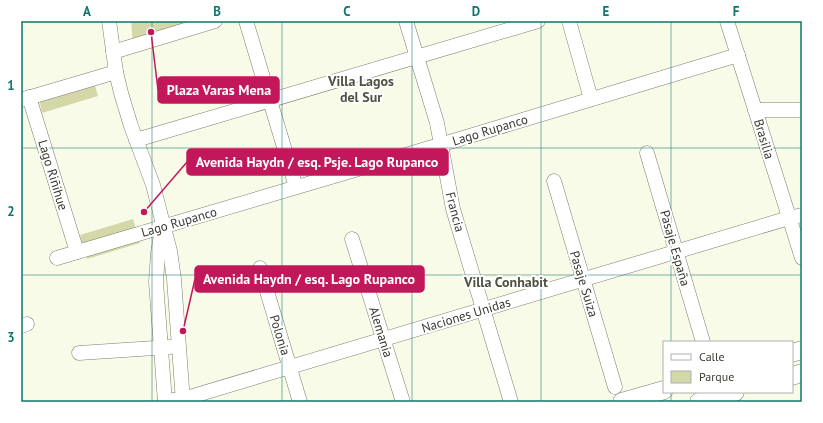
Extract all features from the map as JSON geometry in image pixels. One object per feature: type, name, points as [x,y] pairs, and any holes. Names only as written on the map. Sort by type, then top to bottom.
[{"type":"main road","points":[[618,394],[663,390]]},
{"type":"main road","points":[[699,402],[731,393]]},
{"type":"street","points":[[109,21],[116,72],[126,111],[153,185],[173,265],[183,400]]},
{"type":"street","points":[[113,52],[215,21]]},
{"type":"street","points":[[246,21],[296,187]]},
{"type":"street","name":"Francia","points":[[406,21],[442,144],[451,199],[511,402]]},
{"type":"street","points":[[136,140],[538,21]]},
{"type":"street","points":[[569,21],[591,99]]},
{"type":"street","name":"Brasilia","points":[[727,21],[755,110],[795,217],[802,258]]},
{"type":"street","name":"Lago Rupanco","points":[[57,258],[738,55]]},
{"type":"street","points":[[25,99],[116,72]]},
{"type":"street","name":"Lago Riñihue","points":[[25,99],[78,252]]},
{"type":"street","points":[[755,110],[802,110]]},
{"type":"street","name":"Pasaje España","points":[[647,153],[703,341]]},
{"type":"street","name":"Pasaje Suiza","points":[[554,181],[618,394]]},
{"type":"street","name":"Naciones Unidas","points":[[165,401],[183,400],[795,217]]},
{"type":"street","points":[[163,227],[156,267],[156,282],[165,401]]},
{"type":"street","name":"Alemania","points":[[352,239],[403,402]]},
{"type":"street","name":"Polonia","points":[[260,268],[300,402]]},
{"type":"street","points":[[78,353],[179,346]]},
{"type":"green space","points":[[131,21],[208,21],[133,44]]},
{"type":"green space","points":[[94,82],[98,96],[42,113],[39,98]]},
{"type":"green space","points":[[133,219],[140,243],[87,259],[80,235]]},
{"type":"place","name":"Plaza Varas Mena","points":[[151,32]]},
{"type":"place","name":"Avenida Haydn / esq. Psje. Lago Rupanco","points":[[144,212]]},
{"type":"place","name":"Avenida Haydn / esq. Lago Rupanco","points":[[183,331]]},
{"type":"district","name":"Villa Lagos del Sur","points":[[361,90]]},
{"type":"district","name":"Villa Conhabit","points":[[506,282]]}]
